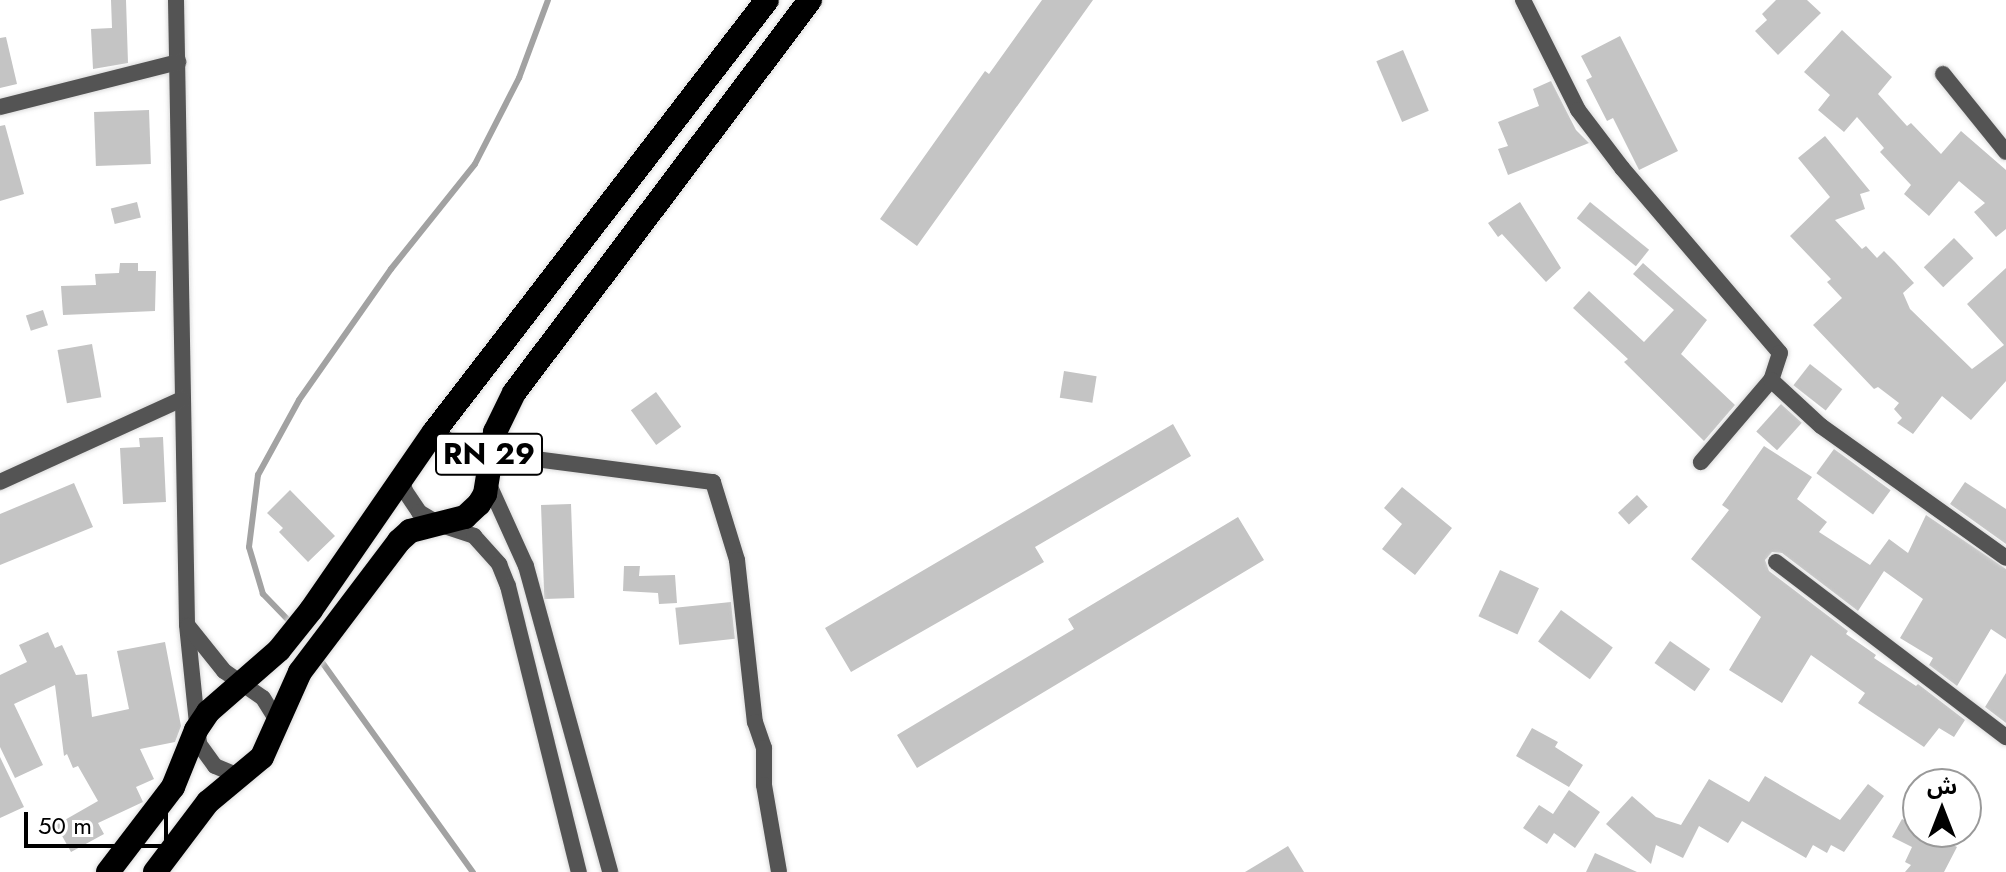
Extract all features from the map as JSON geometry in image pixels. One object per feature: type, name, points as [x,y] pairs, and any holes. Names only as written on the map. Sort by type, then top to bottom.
[{"type":"highway","name":"RN 29","points":[[108,872],[173,787],[196,730],[216,703],[279,650],[311,610],[426,442],[767,0]]},
{"type":"highway","name":"RN 29","points":[[155,872],[198,813],[262,757],[300,672],[399,541],[410,531],[465,517],[479,504],[485,494],[488,464],[499,422],[514,393],[810,0]]},
{"type":"street","points":[[176,0],[187,625],[196,730],[205,756],[215,766],[239,776]]},
{"type":"street","points":[[1523,0],[1578,110],[1622,168],[1780,353],[1771,380],[1701,462]]},
{"type":"street","points":[[0,107],[178,62]]},
{"type":"street","points":[[1943,74],[2006,152]]},
{"type":"street","points":[[1771,380],[1821,426],[2006,558]]},
{"type":"street","points":[[0,482],[182,399]]},
{"type":"street","points":[[426,442],[448,440],[468,449],[488,464],[713,482],[737,560],[755,722],[764,748],[764,785],[779,872]]},
{"type":"street","points":[[488,464],[526,566],[610,872]]},
{"type":"street","points":[[402,479],[411,502],[441,525],[464,531],[485,544],[503,575],[579,872]]},
{"type":"street","points":[[1776,562],[2006,737]]},
{"type":"street","points":[[187,625],[210,657],[263,698],[278,722]]},
{"type":"building","points":[[111,0],[126,0],[128,63],[93,69],[91,29],[112,28]]},
{"type":"building","points":[[1042,0],[1093,0],[917,246],[880,219],[985,71],[989,74]]},
{"type":"building","points":[[1776,0],[1807,0],[1821,13],[1778,55],[1755,31],[1767,20],[1762,14]]},
{"type":"building","points":[[1842,30],[1892,77],[1878,94],[1907,126],[1911,123],[1941,154],[1961,131],[2006,170],[2006,229],[1996,237],[1974,212],[1985,203],[1959,181],[1929,216],[1904,194],[1911,185],[1880,152],[1884,148],[1857,117],[1844,132],[1818,110],[1830,95],[1804,72]]},
{"type":"building","points":[[1620,36],[1678,151],[1639,170],[1613,118],[1607,121],[1586,80],[1592,77],[1581,56]]},
{"type":"building","points":[[6,37],[17,84],[0,88],[0,38]]},
{"type":"building","points":[[1403,50],[1429,111],[1402,122],[1376,61]]},
{"type":"building","points":[[1551,81],[1576,130],[1589,143],[1508,175],[1498,149],[1508,146],[1498,122],[1539,106],[1533,89]]},
{"type":"building","points":[[149,110],[151,164],[96,166],[94,112]]},
{"type":"building","points":[[5,125],[24,194],[0,201],[0,126]]},
{"type":"building","points":[[1825,136],[1870,191],[1860,194],[1865,209],[1835,220],[1862,249],[1866,246],[1877,258],[1884,251],[1895,262],[1914,283],[1903,293],[1910,309],[1972,369],[2004,345],[1967,304],[2006,268],[2006,381],[1971,420],[1942,396],[1913,434],[1897,423],[1902,418],[1894,409],[1899,403],[1878,387],[1874,389],[1813,325],[1842,298],[1827,282],[1831,279],[1790,236],[1830,197],[1798,158]]},
{"type":"building","points":[[137,202],[141,218],[115,224],[111,209]]},
{"type":"building","points":[[1520,202],[1561,268],[1546,282],[1502,234],[1498,237],[1488,223]]},
{"type":"building","points":[[1590,202],[1649,250],[1636,266],[1577,218]]},
{"type":"building","points":[[1954,238],[1973,258],[1943,287],[1924,267]]},
{"type":"building","points":[[120,263],[138,263],[138,271],[156,271],[155,311],[63,315],[61,286],[96,285],[95,274],[119,273]]},
{"type":"building","points":[[1643,263],[1707,320],[1681,354],[1735,405],[1704,441],[1624,362],[1628,359],[1573,308],[1589,291],[1644,342],[1674,310],[1633,274]]},
{"type":"building","points":[[43,310],[48,325],[31,331],[26,316]]},
{"type":"building","points":[[92,344],[101,397],[67,403],[58,350]]},
{"type":"building","points":[[1810,364],[1842,389],[1826,411],[1793,385]]},
{"type":"building","points":[[1064,371],[1097,376],[1092,403],[1060,398]]},
{"type":"building","points":[[656,392],[681,427],[656,445],[631,410]]},
{"type":"building","points":[[1781,404],[1802,423],[1777,450],[1756,431]]},
{"type":"building","points":[[1173,424],[1191,456],[1035,547],[1044,562],[851,672],[825,628]]},
{"type":"building","points":[[163,437],[166,502],[123,504],[120,448],[140,447],[139,438]]},
{"type":"building","points":[[1764,446],[1812,477],[1797,499],[1827,522],[1819,532],[1870,565],[1889,539],[1908,553],[1926,515],[2006,569],[2006,639],[1991,629],[1957,686],[1929,665],[1933,658],[1900,638],[1923,599],[1884,571],[1858,611],[1782,553],[1772,552],[1765,560],[1769,571],[1848,631],[1846,634],[1876,655],[1874,658],[1916,686],[1918,684],[1965,720],[1954,737],[1939,728],[1924,747],[1858,703],[1865,693],[1811,655],[1782,703],[1729,670],[1761,617],[1691,559],[1729,510],[1722,505]]},
{"type":"building","points":[[1834,449],[1891,490],[1873,514],[1816,473]]},
{"type":"building","points":[[1965,482],[2006,509],[2006,544],[1950,504]]},
{"type":"building","points":[[74,483],[93,527],[0,565],[0,514]]},
{"type":"building","points":[[1402,487],[1452,528],[1415,575],[1382,549],[1402,524],[1384,508]]},
{"type":"building","points":[[290,490],[335,536],[308,562],[279,532],[283,528],[267,513]]},
{"type":"building","points":[[1637,495],[1648,507],[1629,524],[1618,513]]},
{"type":"building","points":[[571,504],[574,598],[544,599],[541,505]]},
{"type":"building","points":[[1238,517],[1264,560],[917,768],[897,735],[1074,629],[1068,619]]},
{"type":"building","points":[[624,566],[640,566],[639,576],[675,575],[677,603],[659,604],[658,593],[623,591]]},
{"type":"building","points":[[1500,570],[1539,588],[1517,634],[1478,616]]},
{"type":"building","points":[[731,602],[735,639],[679,645],[675,608]]},
{"type":"building","points":[[1561,610],[1613,648],[1590,679],[1538,642]]},
{"type":"building","points":[[48,632],[55,648],[62,645],[76,675],[87,674],[92,717],[129,709],[117,651],[165,642],[181,726],[175,742],[140,749],[154,779],[136,787],[143,802],[98,823],[104,834],[71,852],[56,825],[98,801],[78,766],[73,768],[67,754],[64,756],[55,685],[14,704],[43,765],[15,778],[0,747],[0,675],[27,662],[19,645]]},
{"type":"building","points":[[1670,641],[1710,669],[1695,691],[1655,663]]},
{"type":"building","points":[[2006,673],[2006,723],[1985,707]]},
{"type":"building","points":[[1532,728],[1558,742],[1555,747],[1583,765],[1569,787],[1516,756]]},
{"type":"building","points":[[0,757],[24,807],[0,818]]},
{"type":"building","points":[[1765,776],[1840,820],[1868,784],[1884,796],[1844,852],[1831,845],[1827,853],[1813,845],[1806,858],[1742,821],[1728,843],[1699,826],[1683,858],[1656,845],[1651,864],[1606,824],[1632,796],[1656,817],[1681,825],[1709,779],[1749,802]]},
{"type":"building","points":[[1569,790],[1600,812],[1575,848],[1554,833],[1547,844],[1523,828],[1539,805],[1553,814]]},
{"type":"building","points":[[1902,819],[1902,842],[1892,837]]},
{"type":"building","points":[[1288,846],[1304,872],[1245,872]]},
{"type":"building","points":[[1912,848],[1956,848],[1944,872],[1905,872],[1911,865],[1905,862]]},
{"type":"building","points":[[1595,853],[1637,872],[1586,872]]},
{"type":"waterway","points":[[292,624],[263,594],[249,547],[258,475],[299,400],[391,269],[475,164],[519,78],[548,0]]},
{"type":"waterway","points":[[319,658],[473,872]]}]
